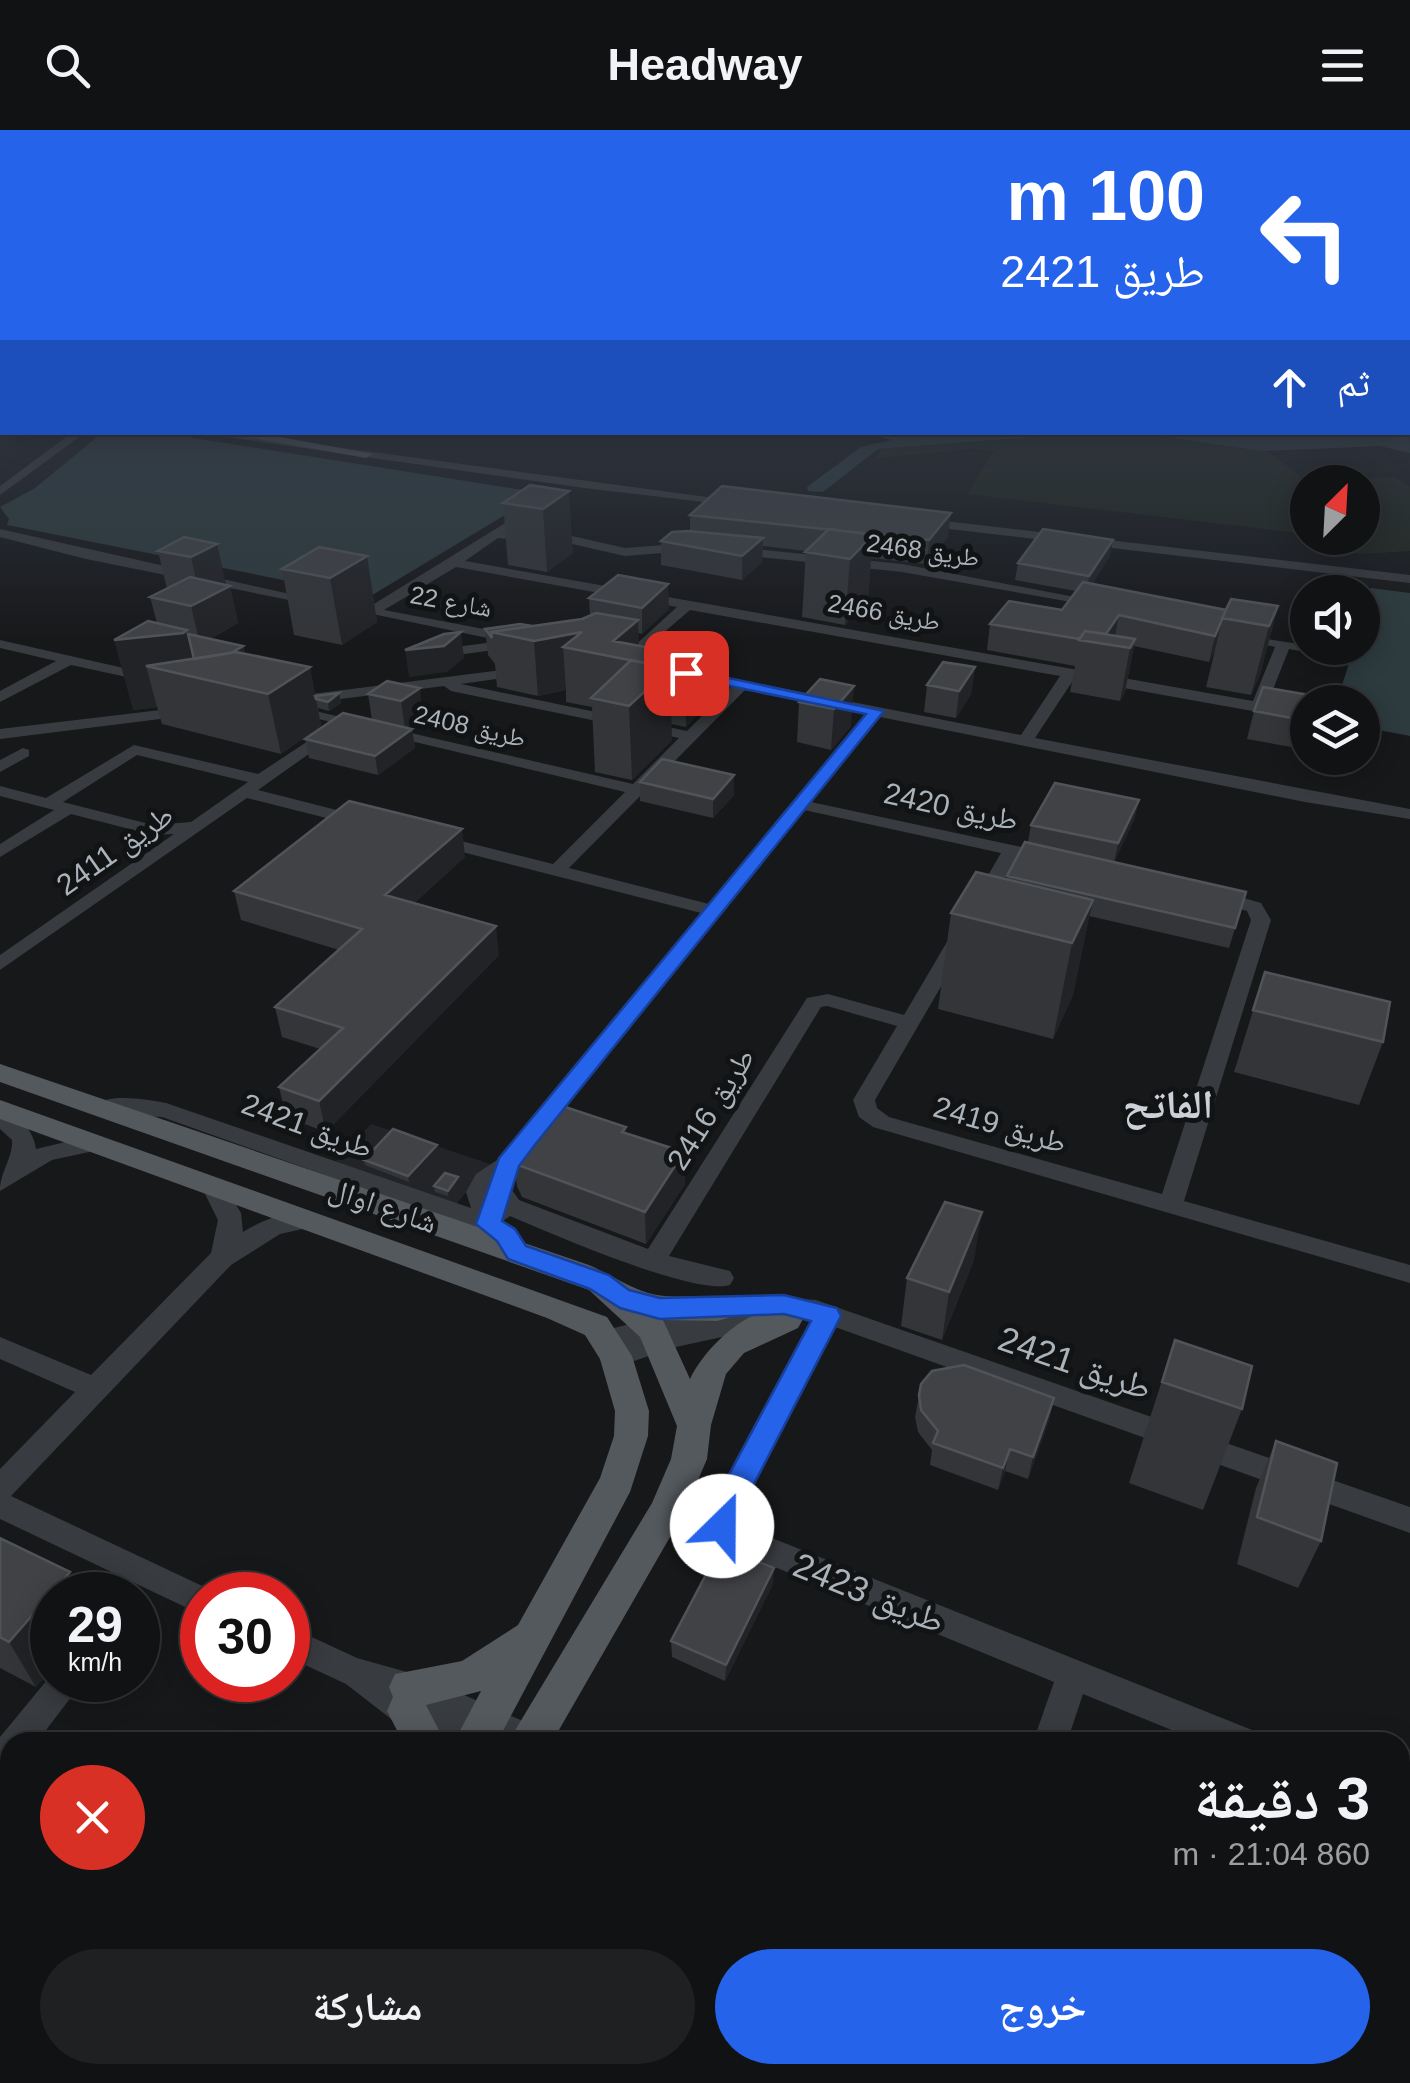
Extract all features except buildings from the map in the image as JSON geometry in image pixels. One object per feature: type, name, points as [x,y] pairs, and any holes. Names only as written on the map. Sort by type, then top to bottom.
[{"type":"main road","name":"شارع اوال","points":[[0,1073],[600,1282],[657,1336],[694,1426]]},
{"type":"main road","name":"شارع اوال","points":[[0,1113],[95,1143],[558,1310],[596,1326],[611,1348]]},
{"type":"main road","points":[[620,1298],[660,1308],[719,1294]]},
{"type":"main road","points":[[535,1732],[667,1511],[689,1459],[703,1381],[716,1356],[747,1334],[787,1320]]},
{"type":"main road","points":[[481,1732],[623,1467],[632,1411],[611,1348]]},
{"type":"main road","points":[[414,1714],[537,1632]]},
{"type":"street","points":[[0,491],[44,459]]},
{"type":"street","points":[[401,459],[751,504],[439,459]]},
{"type":"street","points":[[488,472],[542,486],[554,496],[610,488]]},
{"type":"street","points":[[554,496],[576,481]]},
{"type":"street","points":[[371,612],[526,516]]},
{"type":"street","points":[[903,520],[1410,576],[1326,579],[903,520]]},
{"type":"street","points":[[494,534],[572,540],[632,552],[674,546],[704,548]]},
{"type":"street","name":"شارع 22","points":[[3,536],[532,642],[443,653]]},
{"type":"street","name":"طريق 2468","points":[[722,550],[902,568],[1122,607]]},
{"type":"street","name":"طريق 2466","points":[[453,563],[1276,710]]},
{"type":"street","points":[[644,664],[620,660],[688,604]]},
{"type":"street","points":[[425,658],[443,653],[470,630]]},
{"type":"street","points":[[1251,636],[1290,646]]},
{"type":"street","points":[[0,644],[159,680]]},
{"type":"street","points":[[1258,706],[1283,645]]},
{"type":"street","points":[[0,697],[69,660]]},
{"type":"street","points":[[662,668],[1306,797],[1410,814]]},
{"type":"street","points":[[302,699],[540,670]]},
{"type":"street","points":[[1026,740],[1070,673]]},
{"type":"street","points":[[428,681],[690,736]]},
{"type":"street","points":[[556,870],[741,684]]},
{"type":"street","name":"طريق 2408","points":[[284,709],[636,790]]},
{"type":"street","points":[[0,734],[206,710]]},
{"type":"street","points":[[497,1197],[715,910],[876,711]]},
{"type":"street","name":"طريق 2411","points":[[0,964],[342,723]]},
{"type":"street","name":"طريق 2411","points":[[48,804],[134,750],[261,780]]},
{"type":"street","points":[[0,768],[24,754]]},
{"type":"street","points":[[0,790],[124,824],[168,831],[195,826]]},
{"type":"street","points":[[244,792],[383,827]]},
{"type":"street","points":[[1306,797],[1329,808],[1410,823]]},
{"type":"street","name":"طريق 2420","points":[[798,804],[1047,858]]},
{"type":"street","name":"طريق 2411","points":[[0,852],[68,809]]},
{"type":"street","points":[[124,824],[166,847]]},
{"type":"street","points":[[424,837],[715,910]]},
{"type":"street","name":"طريق 2419","points":[[1012,850],[907,1022],[864,1100],[867,1112],[882,1122],[1410,1274]]},
{"type":"street","points":[[1171,1205],[1261,920],[1254,907],[1200,892]]},
{"type":"street","name":"طريق 2416","points":[[652,1261],[814,1002],[828,1000],[907,1022]]},
{"type":"street","name":"طريق 2421","points":[[100,1108],[144,1106],[166,1110],[497,1197],[550,1223],[652,1261],[719,1294],[784,1304],[828,1316],[1410,1520]]},
{"type":"street","points":[[0,1113],[23,1137],[24,1150],[7,1177]]},
{"type":"street","points":[[7,1177],[70,1144],[95,1143]]},
{"type":"street","points":[[213,1186],[233,1216],[232,1232],[222,1258]]},
{"type":"street","name":"طريق 2421","points":[[497,1197],[506,1235],[517,1252]]},
{"type":"street","points":[[0,1488],[222,1258],[258,1232],[281,1222],[307,1220]]},
{"type":"street","name":"طريق 2421","points":[[657,1336],[719,1294]]},
{"type":"street","name":"طريق 2421","points":[[611,1348],[729,1324],[828,1316]]},
{"type":"street","name":"طريق 2423","points":[[828,1316],[724,1512],[725,1533],[1215,1732]]},
{"type":"street","points":[[0,1347],[95,1389]]},
{"type":"street","points":[[0,1505],[118,1572]]},
{"type":"street","points":[[310,1652],[352,1672],[414,1714],[464,1732]]},
{"type":"street","points":[[1053,1732],[1073,1674]]},
{"type":"street","points":[[24,1732],[50,1702]]},
{"type":"shaded area","points":[[70,459],[327,459],[522,490],[525,503],[369,597],[7,525],[9,519],[0,507],[35,488]]},
{"type":"shaded area","points":[[845,459],[865,459],[823,492],[808,491],[807,487]]},
{"type":"shaded area","points":[[989,459],[1278,459],[1290,468],[1290,532],[967,494]]},
{"type":"shaded area","points":[[1395,477],[1410,487],[1410,551],[1380,553],[1380,478]]},
{"type":"shaded area","points":[[1380,589],[1410,593],[1410,736],[1380,730],[1380,685],[1343,685],[1348,665],[1380,665]]},
{"type":"shaded area","points":[[371,1124],[490,1164],[442,1221],[320,1178]]},
{"type":"district","name":"الفاتح","points":[[1168,1104]]},
{"type":"route","points":[[686,673],[876,711],[526,1140],[508,1164],[488,1224],[506,1235],[517,1252],[600,1282],[620,1298],[688,1310],[784,1304],[807,1307],[828,1316],[724,1512],[722,1526]]}]
